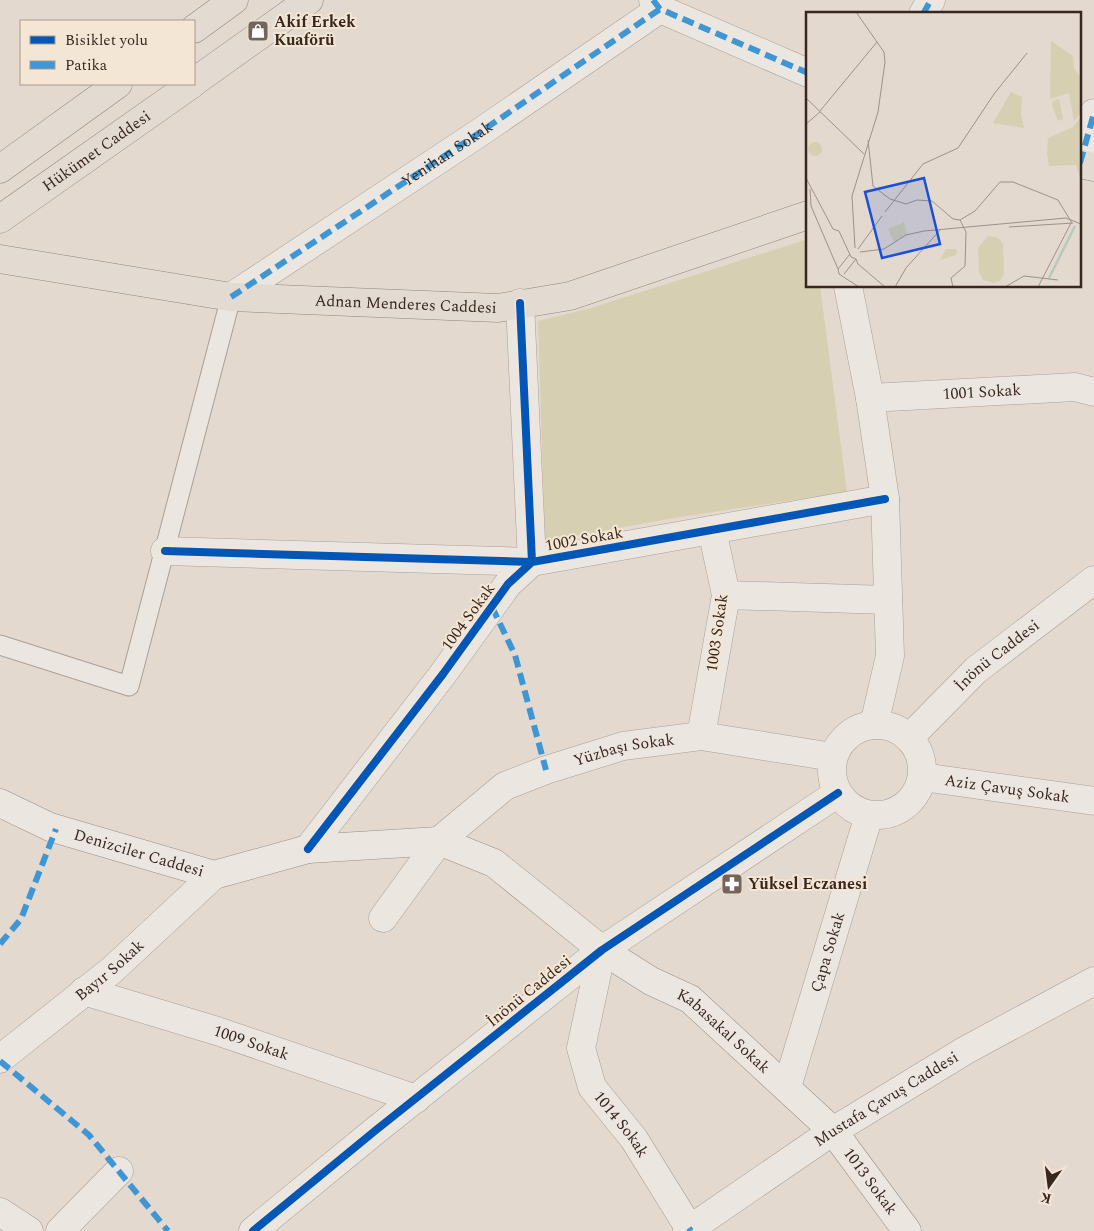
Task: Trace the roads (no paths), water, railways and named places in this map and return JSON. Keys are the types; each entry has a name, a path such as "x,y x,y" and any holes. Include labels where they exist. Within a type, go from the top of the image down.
{"main road":[{"path":"195,28 234,0"},
{"name":"Hükümet Caddesi","path":"195,82 309,0"},
{"path":"0,169 117,85"},
{"name":"Hükümet Caddesi","path":"0,219 190,85"},
{"name":"Adnan Menderes Caddesi","path":"0,259 231,297 498,308 570,296 806,216"},
{"name":"Adnan Menderes Caddesi","path":"0,242 50,267"}],"street":[{"path":"924,12 930,0"},
{"path":"656,4 806,72"},
{"name":"Yenihan Sokak","path":"231,297 479,133 656,4"},
{"path":"1082,157 1094,114"},
{"path":"848,288 870,398 885,498 890,656 874,725"},
{"path":"520,303 532,562"},
{"name":"1001 Sokak","path":"870,398 1075,387 1094,392"},
{"name":"1002 Sokak","path":"165,552 532,562 885,498"},
{"name":"1003 Sokak","path":"701,736 726,595 712,530"},
{"name":"1004 Sokak","path":"308,849 444,674 508,584 532,562"},
{"name":"İnönü Caddesi","path":"908,738 976,670 1094,580"},
{"path":"726,595 888,600"},
{"path":"874,725 898,730 908,738 918,749 922,763 922,777 918,791 909,803 897,811 884,816 869,816 846,804 838,793 831,770 833,757 839,745 848,735 860,728 874,725"},
{"name":"Yüzbaşı Sokak","path":"384,918 439,841 505,786 555,767 623,746 701,736 833,757"},
{"name":"Aziz Çavuş Sokak","path":"922,777 1094,801"},
{"name":"İnönü Caddesi","path":"253,1231 602,950 838,793"},
{"name":"Denizciler Caddesi","path":"6,810 50,827 214,875 308,849 439,841 494,863 602,950"},
{"name":"Çapa Sokak","path":"787,1087 869,816"},
{"name":"Bayır Sokak","path":"0,1059 112,970 214,875"},
{"name":"Kabasakal Sokak","path":"602,950 651,981 690,999 833,1131"},
{"name":"1014 Sokak","path":"602,950 581,1048 592,1087 634,1139 689,1230"},
{"name":"Mustafa Çavuş Caddesi","path":"689,1230 833,1131 966,1050 1094,981"},
{"name":"1009 Sokak","path":"84,991 217,1031 416,1099"},
{"name":"1013 Sokak","path":"833,1131 907,1231"},
{"path":"60,1231 119,1171"},
{"path":"0,1212 29,1231"}],"lane":[{"path":"0,645 129,686 231,297"}],"place":[{"name":"Akif Erkek Kuaförü","path":"258,31"},
{"name":"Yüksel Eczanesi","path":"732,884"}]}
